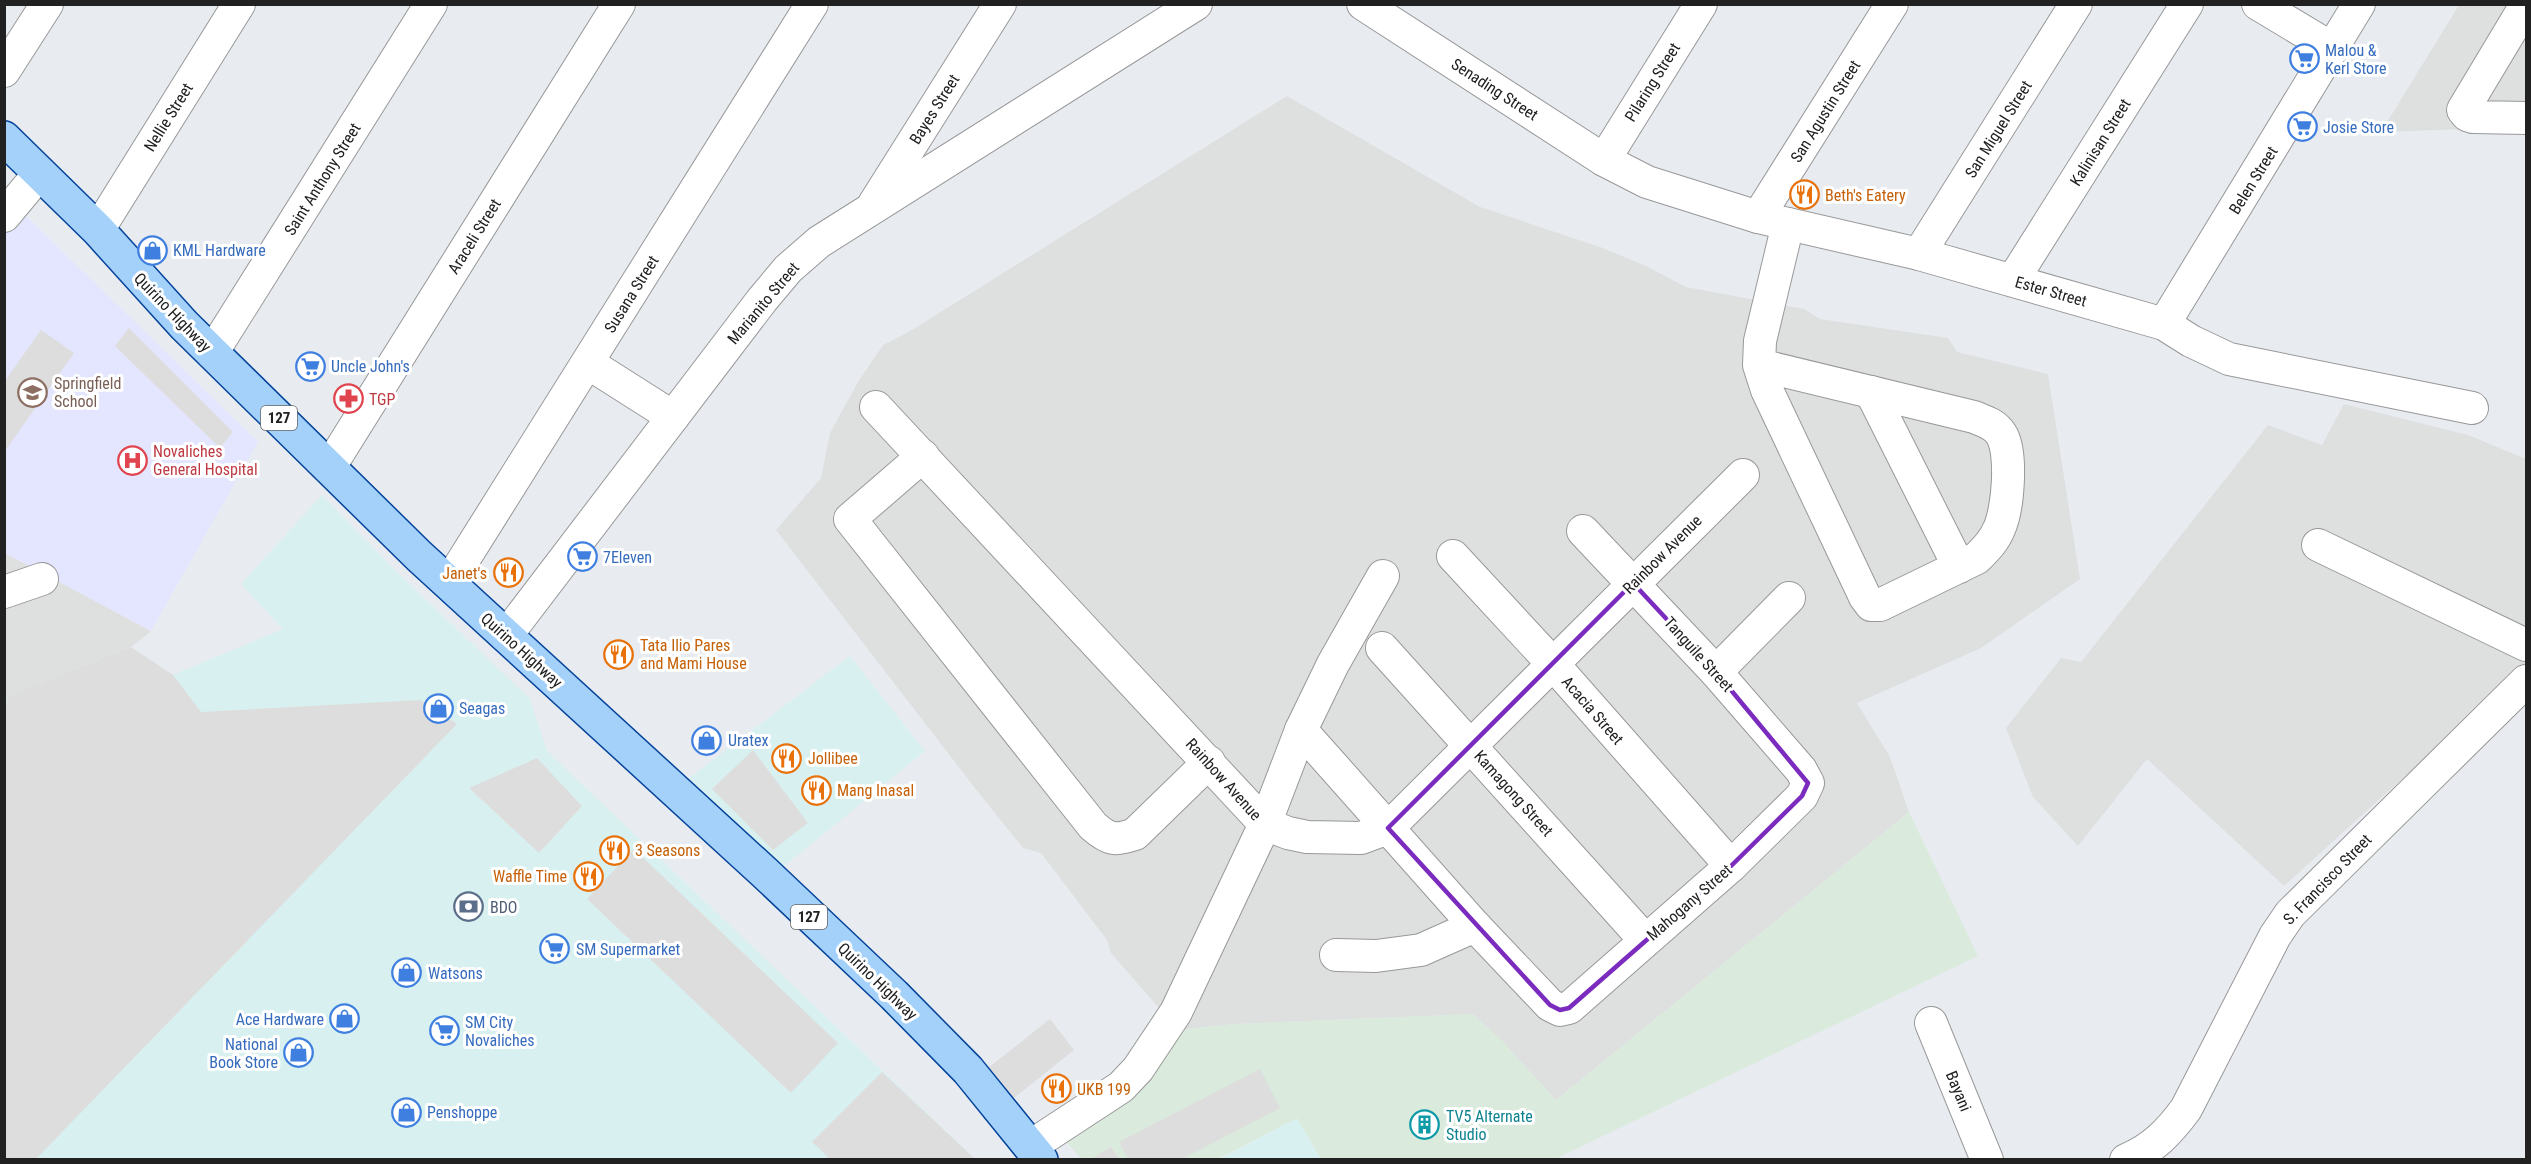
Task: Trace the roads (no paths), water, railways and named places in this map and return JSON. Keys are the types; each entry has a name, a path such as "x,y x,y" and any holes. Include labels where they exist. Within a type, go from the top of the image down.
{"main road":[{"name":"Quirino Highway","path":"4,138 98,230 212,353 329,468 449,583 894,995 968,1070 1036,1153"}],"street":[{"path":"4,72 46,4"},
{"name":"Nellie Street","path":"98,230 239,4"},
{"name":"Saint Anthony Street","path":"212,353 431,4"},
{"name":"Araceli Street","path":"329,468 620,4"},
{"name":"Susana Street","path":"449,583 812,4"},
{"name":"Bayes Street","path":"868,213 1000,4"},
{"name":"Marianito Street","path":"506,636 788,269 819,242 1196,4"},
{"name":"Senading Street","path":"1363,4 1616,166"},
{"name":"San Agustin Street","path":"1758,216 1892,4"},
{"name":"San Miguel Street","path":"1919,254 2076,4"},
{"name":"Kalinisan Street","path":"2013,280 2187,4"},
{"path":"2258,4 2333,49"},
{"name":"Belen Street","path":"2163,324 2359,4"},
{"path":"2526,5 2463,110 2467,115 2473,117 2526,118"},
{"name":"Pilaring Street","path":"1616,166 1689,8"},
{"name":"Ester Street","path":"1616,166 1647,182 1758,216 1919,254 2163,324 2191,341 2229,359 2472,408"},
{"path":"4,216 39,174"},
{"path":"1759,365 1974,417 1990,423 2007,445 2008,463 2000,528 1989,546 1977,558 1880,605 1871,605 1865,597 1767,390 1759,365 1760,341 1788,224"},
{"path":"588,363 673,417"},
{"path":"1871,392 1959,567"},
{"name":"Rainbow Avenue","path":"876,407 1265,824 1307,837 1361,838 1388,828 1743,475"},
{"path":"923,456 850,519 1093,826 1110,838 1120,840 1135,834 1209,762"},
{"name":"Tanguile Street","path":"1583,531 1716,672 1801,770 1808,783"},
{"path":"2318,545 2526,645"},
{"name":"Acacia Street","path":"1453,556 1553,664 1731,866"},
{"path":"1036,1153 1121,1087 1138,1070 1176,1012 1265,824 1301,730 1333,664 1383,576"},
{"path":"4,592 42,579"},
{"path":"1716,672 1789,598"},
{"name":"Kamagong Street","path":"1382,648 1645,940"},
{"name":"S. Francisco Street","path":"2132,1158 2152,1147 2171,1130 2186,1109 2276,936 2290,914 2526,681"},
{"path":"1301,730 1475,926 1421,950 1376,957 1336,955"},
{"name":"Mahogany Street","path":"1475,926 1550,1005 1560,1010 1569,1008 1731,866 1802,796 1808,783"},
{"name":"Bayani","path":"1931,1023 1987,1160"}],"place":[{"name":"Malou & Kerl Store","path":"2304,59"},
{"name":"Josie Store","path":"2302,127"},
{"name":"Beth's Eatery","path":"1804,195"},
{"name":"KML Hardware","path":"152,250"},
{"name":"Uncle John's","path":"310,366"},
{"name":"Springfield School","path":"33,392"},
{"name":"TGP","path":"348,399"},
{"name":"Novaliches General Hospital","path":"132,460"},
{"name":"7Eleven","path":"582,557"},
{"name":"Janet's","path":"508,573"},
{"name":"Tata Ilio Pares and Mami House","path":"619,654"},
{"name":"Seagas","path":"438,708"},
{"name":"Uratex","path":"707,740"},
{"name":"Jollibee","path":"787,758"},
{"name":"Mang Inasal","path":"816,790"},
{"name":"3 Seasons","path":"614,850"},
{"name":"Waffle Time","path":"588,876"},
{"name":"BDO","path":"469,907"},
{"name":"SM Supermarket","path":"555,949"},
{"name":"Watsons","path":"407,973"},
{"name":"Ace Hardware","path":"345,1019"},
{"name":"SM City Novaliches","path":"444,1031"},
{"name":"National Book Store","path":"299,1053"},
{"name":"UKB 199","path":"1056,1089"},
{"name":"Penshoppe","path":"406,1112"},
{"name":"TV5 Alternate Studio","path":"1425,1125"}]}
